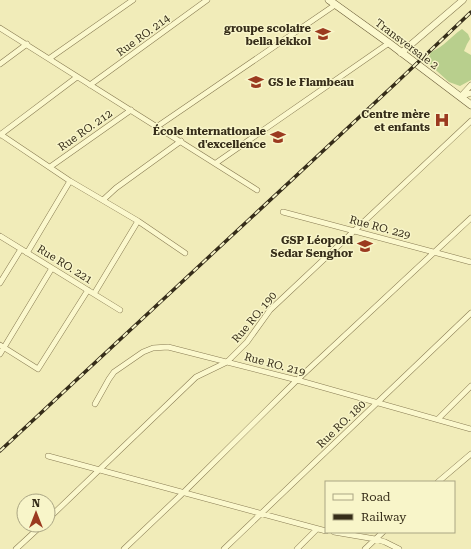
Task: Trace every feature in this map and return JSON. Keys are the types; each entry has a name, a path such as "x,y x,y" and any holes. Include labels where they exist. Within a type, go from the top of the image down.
{"main road":[{"name":"Transversale 2","path":"329,0 471,105"}],"street":[{"path":"50,58 133,0"},
{"name":"Rue RO. 214","path":"90,85 207,0"},
{"path":"401,53 463,0"},
{"path":"158,126 335,5"},
{"path":"0,28 158,126 257,190"},
{"path":"216,163 389,43"},
{"path":"0,64 27,44"},
{"path":"77,77 0,134 70,180 138,221 185,253"},
{"path":"460,97 471,85"},
{"path":"460,97 471,93"},
{"name":"Rue RO. 212","path":"50,167 131,110"},
{"name":"Rue RO. 190","path":"56,511 196,377 227,362 247,342 270,310 471,121"},
{"path":"103,200 116,188 181,141"},
{"path":"28,253 70,180"},
{"name":"Rue RO. 229","path":"283,212 471,262"},
{"path":"124,549 297,380 471,218"},
{"path":"94,294 138,221"},
{"name":"Rue RO. 221","path":"0,236 120,310"},
{"path":"0,283 21,249"},
{"path":"0,354 2,346 52,268"},
{"path":"2,346 38,369 88,290"},
{"name":"Rue RO. 180","path":"224,549 470,316"},
{"name":"Rue RO. 219","path":"95,404 108,379 114,372 143,352 153,348 168,347 297,380 471,429"},
{"path":"438,419 471,386"},
{"path":"439,481 471,454"},
{"path":"48,456 325,531"},
{"path":"297,549 317,529"},
{"path":"16,549 33,533"},
{"path":"340,533 375,539 399,549"},
{"path":"365,549 382,533"}],"green space":[{"path":"462,29 468,34 470,39 464,51 471,55 471,80 460,86 449,82 427,62 431,52 440,47"}],"railway":[{"path":"0,451 471,12"}],"place":[{"name":"groupe scolaire bella lekkol","path":"323,34"},
{"name":"GS le Flambeau","path":"256,82"},
{"name":"Centre mère et enfants","path":"442,120"},
{"name":"École internationale d'excellence","path":"278,137"},
{"name":"GSP Léopold Sedar Senghor","path":"365,246"}]}
